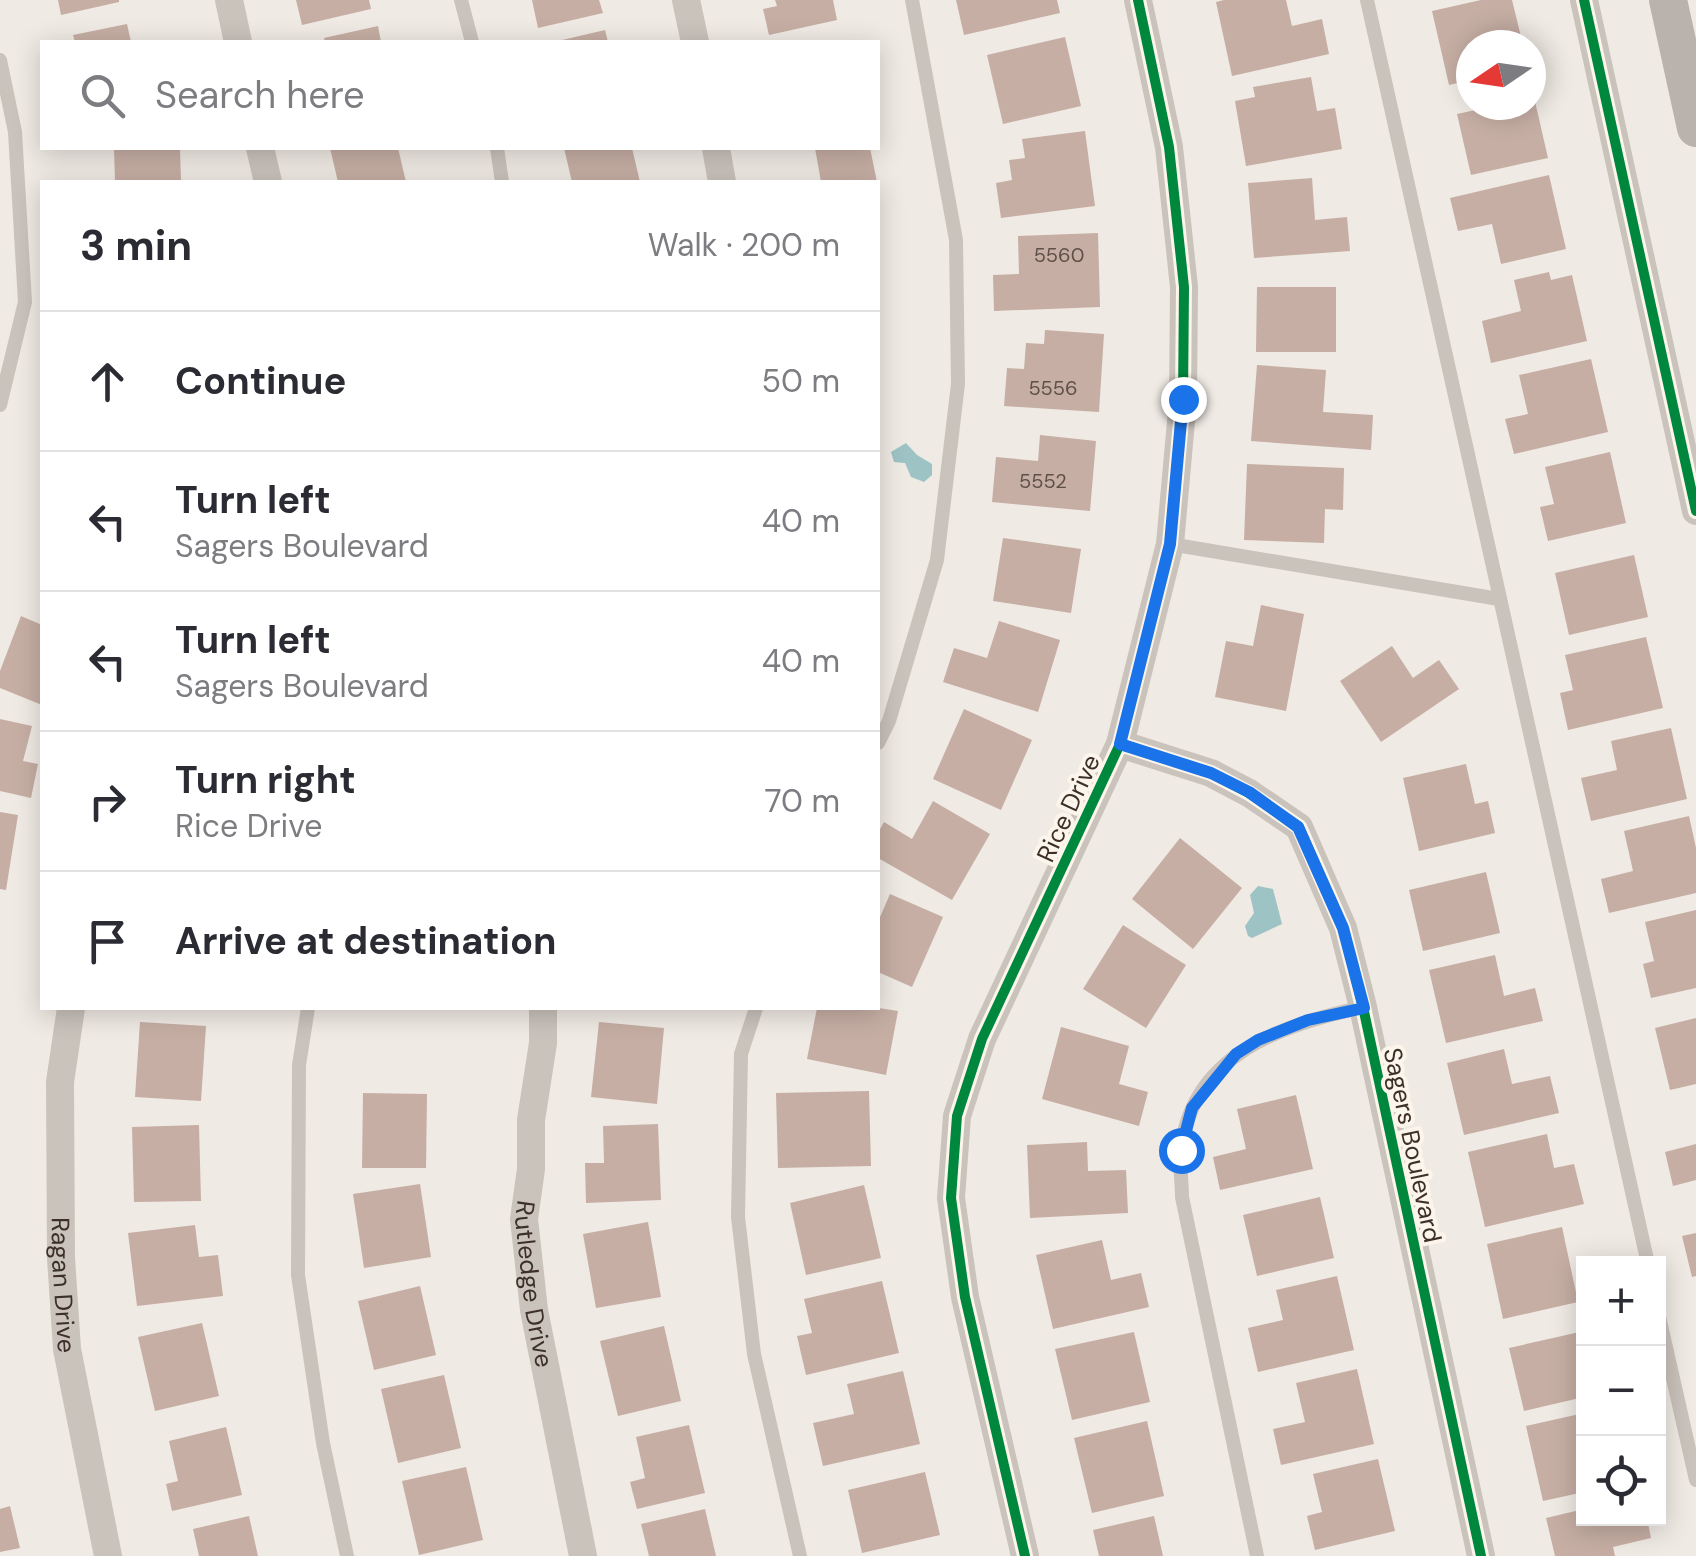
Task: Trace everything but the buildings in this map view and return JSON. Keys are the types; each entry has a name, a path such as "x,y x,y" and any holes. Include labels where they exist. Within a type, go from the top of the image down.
{"street":[{"path":"229,0 238,40"},
{"path":"686,0 694,40"},
{"name":"Rice Drive","path":"1025,1556 965,1297 951,1198 957,1116 982,1039 1120,744 1170,544 1183,399 1184,287 1169,146 1138,0"},
{"path":"1584,0 1696,511"},
{"path":"1668,0 1696,128"},
{"path":"260,150 268,180"},
{"path":"716,150 722,180"},
{"name":"Sagers Boulevard","path":"1120,744 1211,773 1249,792 1298,827 1343,928 1364,1008 1481,1556"},
{"name":"Ragan Drive","path":"71,1010 60,1082 66,1349 108,1556"},
{"name":"Rutledge Drive","path":"544,1010 530,1120 531,1169 524,1219 534,1310 583,1556"}],"lane":[{"path":"462,0 472,40"},
{"path":"880,739 890,721 937,560 958,384 956,240 912,0"},
{"path":"1366,0 1646,1256"},
{"path":"0,60 15,132 25,302 0,404"},
{"path":"497,150 502,180"},
{"path":"1170,544 1499,599"},
{"path":"1257,1556 1182,1197 1181,1150 1192,1108 1236,1054 1258,1040 1308,1020 1364,1008"},
{"path":"308,1010 299,1066 298,1274 323,1443 347,1556"},
{"path":"755,1010 741,1054 738,1218 754,1354 800,1556"},
{"path":"1666,1346 1696,1480"}],"water":[{"path":"906,443 932,464 932,475 924,482 911,477 905,463 894,462 891,452"},
{"path":"1258,886 1273,889 1282,924 1252,938 1245,926 1254,913 1250,895"}],"cycle path":[{"path":"1025,1556 965,1297 951,1198 957,1116 982,1039 1120,744 1170,544 1183,399 1184,287 1169,147 1138,0"},
{"path":"1584,0 1696,511"},
{"path":"1120,744 1211,773 1299,827 1343,928 1363,1007 1481,1556"}],"route":[{"path":"1181,1150 1192,1108 1236,1054 1258,1040 1308,1020 1364,1008 1343,928 1298,827 1249,792 1211,773 1120,744 1170,544 1183,399"}]}
